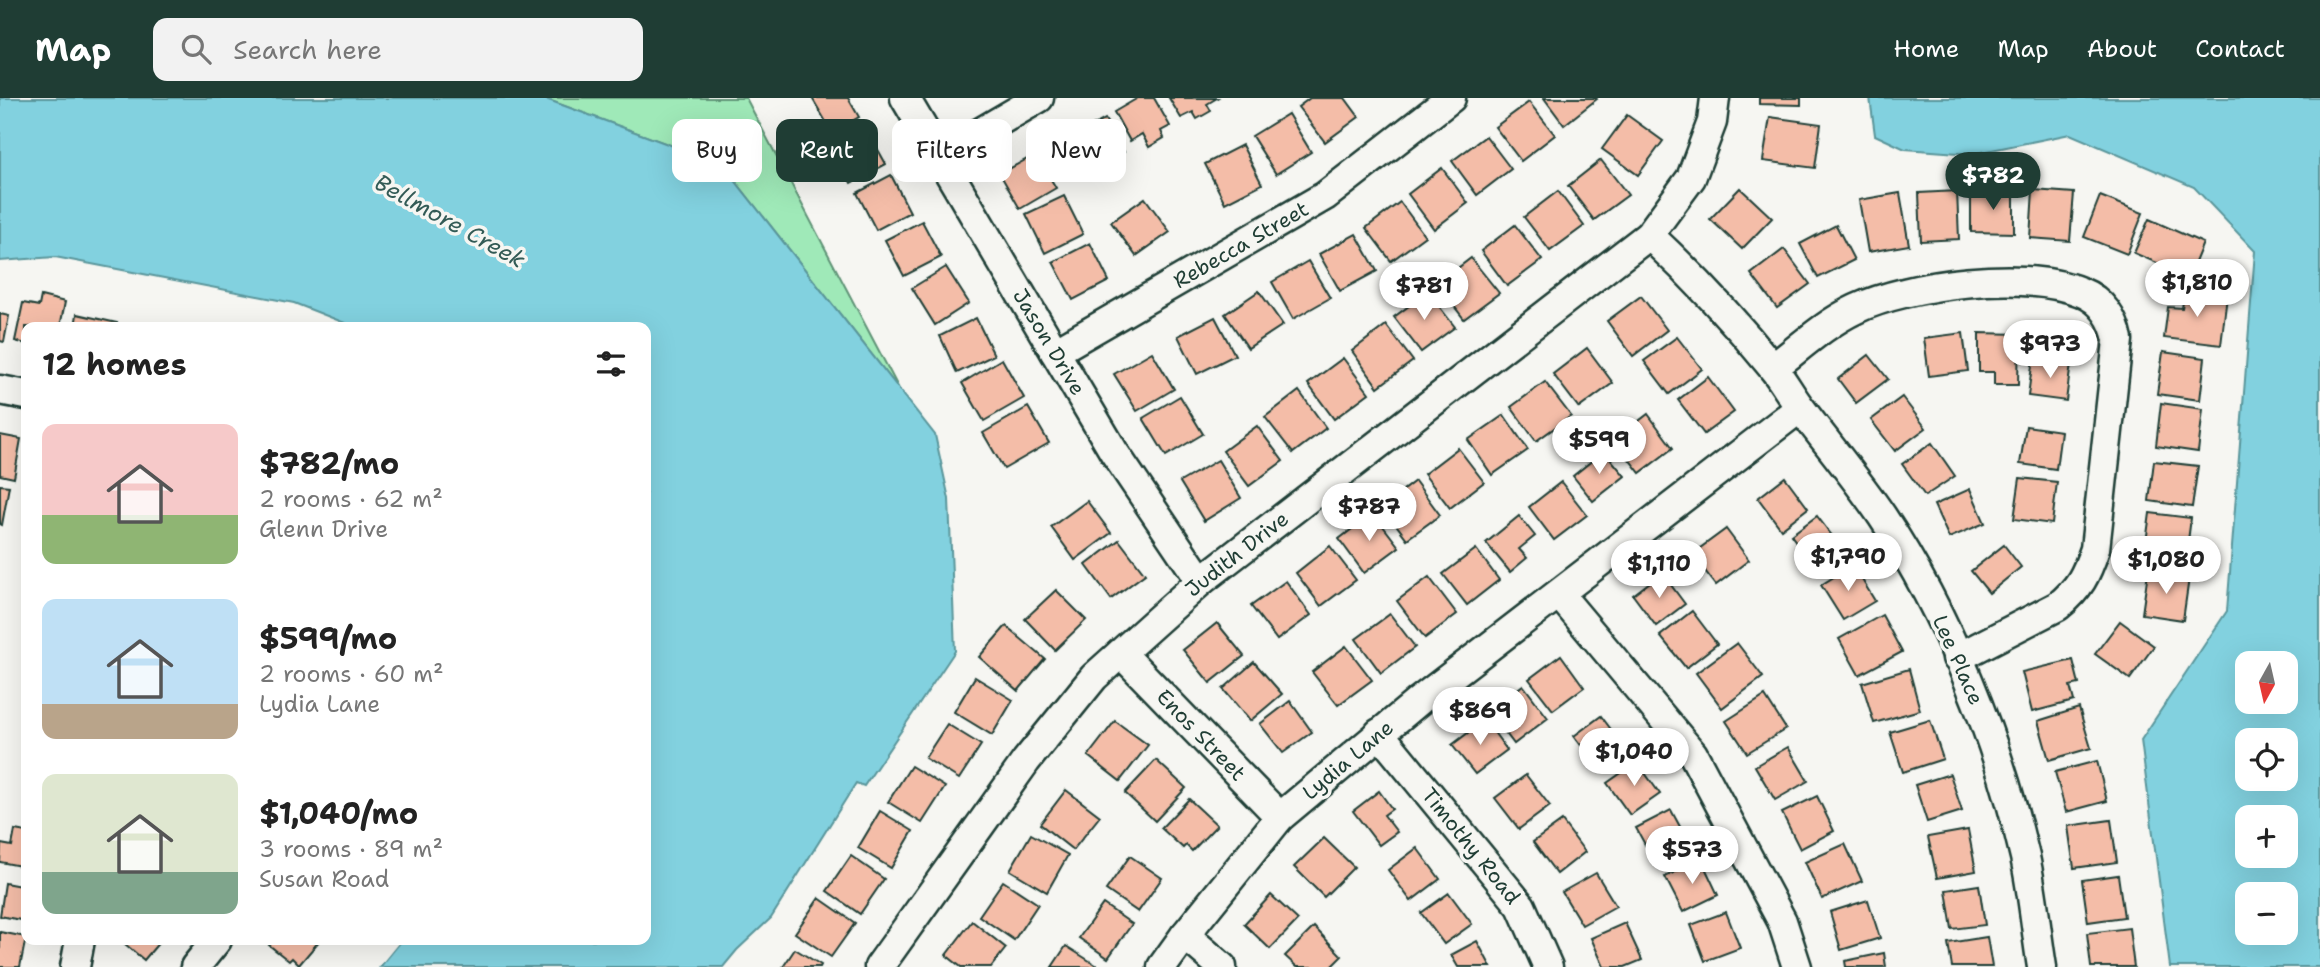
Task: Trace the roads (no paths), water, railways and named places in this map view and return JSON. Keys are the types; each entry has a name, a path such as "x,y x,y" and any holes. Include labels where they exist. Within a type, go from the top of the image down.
{"street":[{"name":"Jason Drive","path":"905,98 918,119"},
{"path":"1003,119 1039,98"},
{"name":"Rebecca Street","path":"1055,352 1325,196 1451,98"},
{"name":"Judith Drive","path":"879,967 1026,761 1077,696 1121,653 1201,581 1649,235 1691,178 1713,122 1715,98"},
{"name":"Jason Drive","path":"955,182 1114,452 1201,581"},
{"name":"Lee Place","path":"1649,235 1698,282 1773,369 1883,518 1928,593 1984,718 2011,803 2025,860 2042,967"},
{"path":"1773,369 1845,315 1896,294 1921,289 1973,281 2035,283 2082,292 2099,303 2108,314 2115,326 2118,340 2095,549 2085,577 2058,606 1956,657"},
{"path":"0,390 21,394"},
{"name":"Lydia Lane","path":"1162,967 1280,817 1379,733 1800,408"},
{"path":"1559,594 1693,754 1783,921 1797,967"},
{"name":"Enos Street","path":"1121,653 1280,817"},
{"name":"Timothy Road","path":"1379,733 1521,906 1548,967"},
{"path":"1185,935 1222,967"},
{"path":"75,967 79,945"},
{"path":"195,967 213,945"}],"water":[{"name":"Bellmore Creek","path":"0,98 543,98 672,146 672,182 736,182 935,435 949,499 955,651 864,786 856,783 771,918 723,967 380,967 398,945 651,945 651,322 342,322 294,303 55,257 0,261"},
{"path":"1870,98 2320,98 2320,967 2170,967 2141,740 2227,611 2255,251 2194,187 2070,134 1972,154 1905,149 1875,135"}]}
